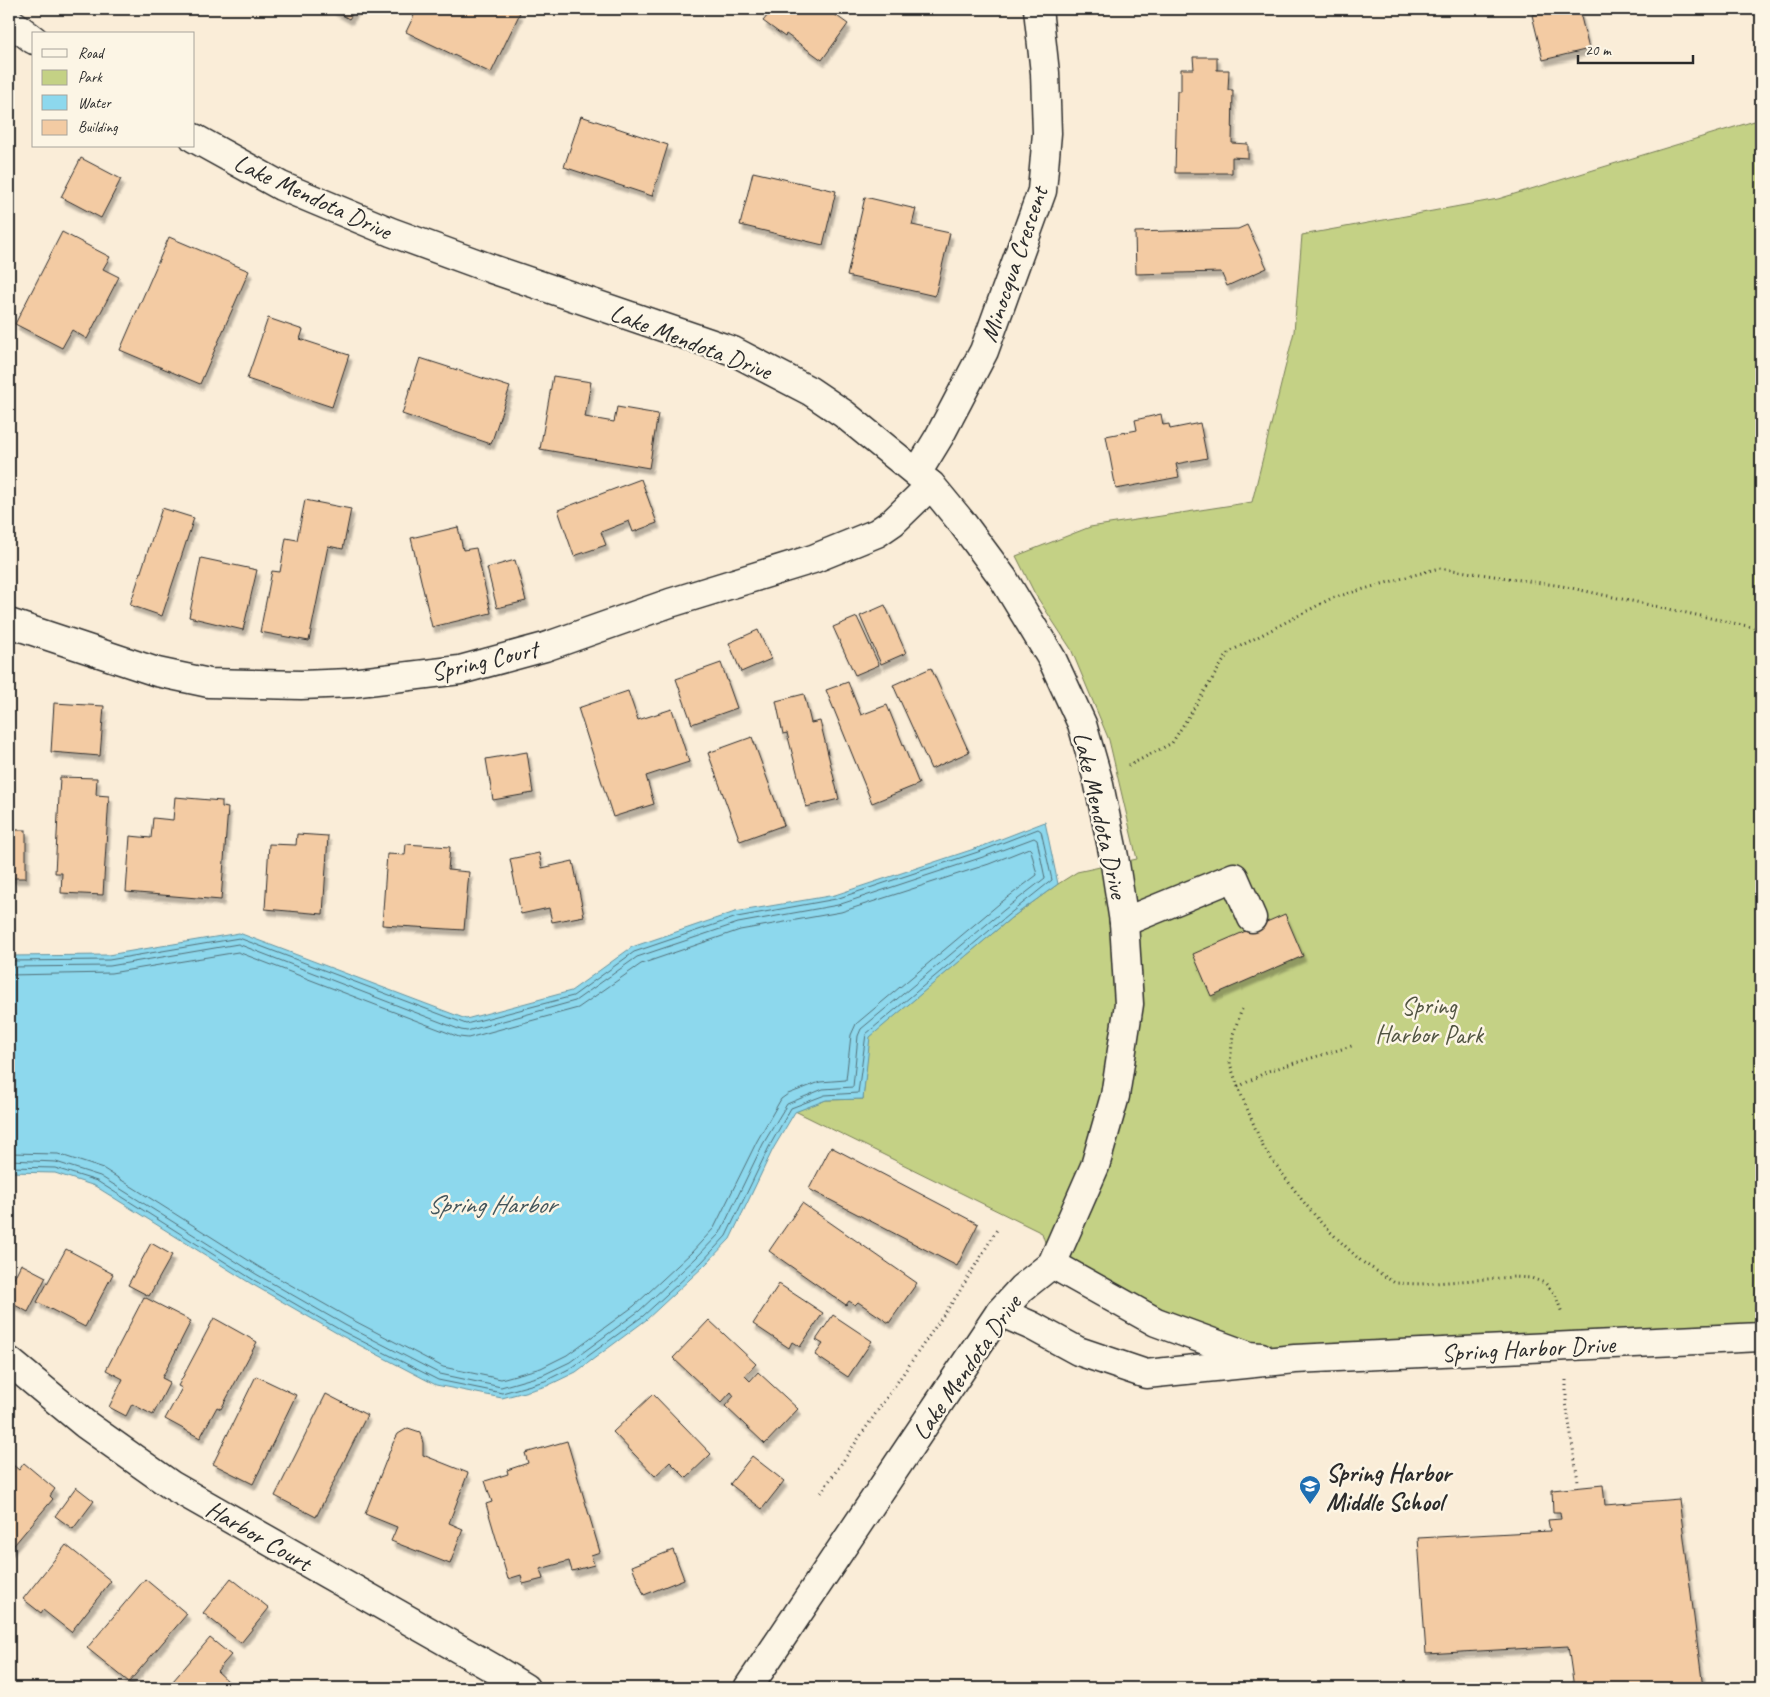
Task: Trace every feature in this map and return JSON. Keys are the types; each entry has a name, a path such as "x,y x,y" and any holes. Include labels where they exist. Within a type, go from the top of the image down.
{"street":[{"name":"Minocqua Crescent","path":"924,479 939,438 984,351 1042,191 1047,133 1045,73 1038,9"},
{"path":"9,21 32,38"},
{"name":"Lake Mendota Drive","path":"195,139 281,186 391,232 492,269 733,351 810,390 844,414 924,479 964,524 1003,578 1052,659 1082,724 1098,780 1114,857 1124,922 1129,1004 1115,1096 1095,1166 1052,1264 1022,1288 1000,1312 748,1688"},
{"name":"Spring Court","path":"9,623 157,672 210,683 301,685 351,683 460,670 545,647 670,603 822,555 877,533 893,522 924,479"},
{"path":"1124,922 1234,877 1252,918"},
{"name":"Spring Harbor Drive","path":"1052,1264 1156,1322 1249,1356 1295,1359"},
{"name":"Spring Harbor Drive","path":"1000,1312 1032,1326 1078,1351 1146,1374 1295,1359 1761,1337"},
{"name":"Harbor Court","path":"9,1361 85,1424 171,1485 525,1688"}],"path":[{"path":"1098,780 1172,743 1229,652 1332,598 1439,568 1562,586 1761,630"},
{"path":"1242,1009 1233,1034 1230,1064 1238,1087 1264,1148 1322,1225 1361,1261 1395,1283 1421,1284 1514,1277 1531,1278 1545,1283 1555,1294 1564,1317"},
{"path":"1238,1087 1268,1071 1355,1045"},
{"path":"821,1493 958,1294 998,1228"},
{"path":"1566,1379 1566,1402 1578,1482"}],"green space":[{"name":"Spring Harbor Park","path":"1761,119 1761,1337 1249,1356 1052,1264 1042,1233 795,1111 826,1100 863,1099 869,1037 1011,918 1058,884 1077,872 1137,859 1109,740 1071,649 1035,594 1016,556 1090,527 1252,502 1294,332 1302,235 1498,199"}],"water":[{"name":"Spring Harbor","path":"1045,822 1058,884 1011,918 870,1037 863,1099 826,1100 795,1112 773,1149 730,1239 704,1266 646,1320 576,1372 547,1386 502,1398 436,1385 340,1335 250,1283 95,1186 55,1173 9,1172 9,956 108,955 239,933 466,1019 571,991 632,947 735,912 835,895 983,846"}],"building":[{"path":"332,9 356,9 349,19"},
{"path":"417,9 510,9 520,13 491,73 406,32"},
{"path":"760,9 827,9 848,24 822,60 786,34 785,37 763,21 768,15"},
{"path":"1559,9 1579,9 1589,49 1543,60 1532,15"},
{"path":"1193,57 1217,57 1217,70 1229,70 1228,90 1233,90 1232,143 1248,144 1248,158 1232,157 1232,173 1175,173 1177,91 1181,91 1181,69 1194,69"},
{"path":"581,116 668,145 652,196 564,167"},
{"path":"81,158 121,179 101,218 61,197"},
{"path":"753,172 836,191 823,245 740,225"},
{"path":"865,197 916,209 912,225 950,233 935,296 847,276"},
{"path":"1247,225 1267,268 1227,286 1221,272 1136,274 1135,232 1238,229"},
{"path":"62,232 110,257 103,269 119,277 87,339 72,330 62,348 15,324"},
{"path":"169,237 249,271 200,384 120,350"},
{"path":"268,318 303,330 300,339 349,355 332,407 247,379"},
{"path":"420,358 510,387 491,444 402,414"},
{"path":"553,376 591,382 585,417 614,422 617,407 658,414 649,468 540,449"},
{"path":"1161,414 1163,425 1169,424 1170,429 1200,423 1207,458 1176,464 1179,477 1116,489 1106,436 1137,430 1135,420"},
{"path":"641,479 657,523 633,532 629,521 601,532 606,545 574,556 558,510"},
{"path":"305,500 351,509 343,549 328,546 309,641 260,632 272,571 280,572 286,538 297,540"},
{"path":"162,508 194,518 162,616 130,605"},
{"path":"458,527 463,550 476,548 491,613 432,627 411,538"},
{"path":"201,558 257,570 243,630 189,617"},
{"path":"515,560 526,601 497,608 487,568"},
{"path":"885,605 906,653 881,664 860,616"},
{"path":"857,617 879,665 855,675 833,627"},
{"path":"758,630 771,659 741,672 729,643"},
{"path":"721,663 737,708 692,724 676,679"},
{"path":"931,668 969,752 931,769 893,685"},
{"path":"848,682 861,715 887,705 919,784 872,803 826,690"},
{"path":"628,691 638,720 672,709 689,762 646,776 654,804 613,817 578,708"},
{"path":"804,694 811,723 820,721 839,799 806,807 787,733 783,734 776,701"},
{"path":"54,703 104,706 100,756 51,752"},
{"path":"752,737 784,825 740,841 708,753"},
{"path":"527,752 533,793 493,800 486,759"},
{"path":"60,777 97,778 96,795 109,796 103,895 61,893 62,873 55,873"},
{"path":"175,797 222,801 222,807 228,808 221,900 126,892 130,836 151,838 153,818 173,820"},
{"path":"9,830 26,830 26,878 9,878"},
{"path":"297,834 328,836 323,914 265,909 269,844 296,845"},
{"path":"406,844 450,847 448,870 469,872 464,930 382,925 387,854 405,855"},
{"path":"539,853 542,868 573,861 584,916 552,922 549,908 521,914 510,859"},
{"path":"1285,914 1303,956 1211,996 1193,954"},
{"path":"831,1147 978,1224 957,1266 809,1189"},
{"path":"802,1203 917,1283 889,1323 858,1302 855,1305 849,1301 846,1305 769,1251"},
{"path":"151,1243 172,1255 149,1296 128,1285"},
{"path":"66,1249 113,1274 85,1327 37,1302"},
{"path":"21,1264 46,1277 28,1312 9,1302 9,1288"},
{"path":"779,1284 823,1313 800,1347 792,1342 789,1348 753,1324"},
{"path":"144,1297 191,1321 162,1378 170,1382 153,1415 132,1404 126,1416 109,1407 123,1379 106,1370"},
{"path":"833,1315 872,1341 848,1377 815,1355 823,1344 816,1340"},
{"path":"214,1318 257,1342 221,1409 217,1407 200,1438 165,1419 182,1388 178,1386"},
{"path":"709,1320 756,1364 745,1376 750,1381 758,1372 798,1409 765,1444 725,1406 734,1396 731,1392 721,1403 673,1358"},
{"path":"256,1376 296,1395 253,1484 213,1464"},
{"path":"326,1394 367,1415 316,1517 275,1496"},
{"path":"653,1394 711,1454 686,1478 670,1462 655,1476 613,1432"},
{"path":"408,1428 420,1432 423,1443 423,1455 468,1473 449,1523 463,1529 450,1564 391,1541 397,1527 365,1514 393,1443 398,1434"},
{"path":"567,1441 600,1552 591,1555 594,1565 572,1571 569,1561 540,1569 543,1579 523,1584 521,1575 508,1579 486,1504 492,1502 485,1481 508,1474 507,1470 528,1463 525,1453"},
{"path":"752,1456 784,1481 762,1509 730,1484"},
{"path":"24,1463 55,1489 50,1496 53,1499 9,1551 9,1470 13,1465 19,1470"},
{"name":"Spring Harbor Middle School","path":"1603,1485 1605,1505 1679,1499 1703,1688 1574,1688 1568,1646 1426,1654 1418,1538 1550,1531 1548,1520 1561,1519 1560,1512 1553,1512 1552,1490"},
{"path":"76,1487 94,1501 73,1529 55,1516"},
{"path":"66,1545 111,1581 71,1632 43,1610 41,1613 23,1599"},
{"path":"673,1550 684,1579 644,1595 632,1566"},
{"path":"231,1578 269,1608 241,1643 203,1613"},
{"path":"145,1579 187,1614 129,1682 87,1648"},
{"path":"210,1638 231,1655 217,1671 229,1682 224,1688 167,1688"}],"place":[{"name":"Spring Harbor Middle School","path":"1310,1505"}]}
